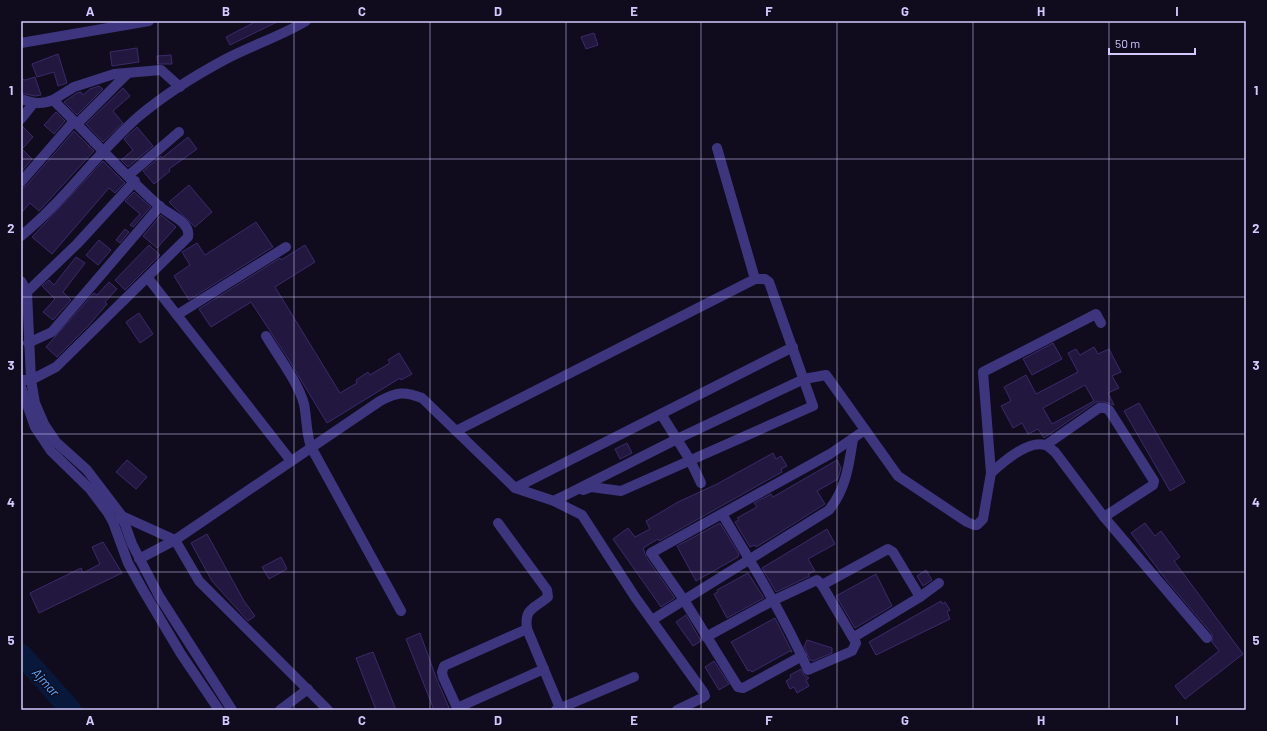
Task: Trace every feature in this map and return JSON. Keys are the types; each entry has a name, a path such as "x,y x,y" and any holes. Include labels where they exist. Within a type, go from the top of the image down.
{"street":[{"path":"21,43 149,21"},
{"path":"21,236 40,221 104,150 138,117 180,87 226,59 292,29 306,21"},
{"path":"21,99 33,104 43,104 53,100 74,87 114,74 161,70 180,87"},
{"path":"21,182 76,122 128,73"},
{"path":"26,380 56,367 148,278 188,237 189,232 187,226 160,206 53,100"},
{"path":"21,119 33,104"},
{"path":"27,292 77,244 132,178 179,132"},
{"path":"717,148 755,279"},
{"path":"28,344 52,332 160,206"},
{"path":"177,315 286,247"},
{"path":"148,278 291,461"},
{"path":"456,431 755,279 761,278 769,282 813,406 621,491 591,487 554,500"},
{"path":"21,281 27,292 30,323 26,380 44,424 56,442 87,470 122,516 139,560 159,596 232,710"},
{"path":"554,500 677,439 804,379 826,375 898,476 974,525 981,523 991,473 983,372 1096,314 1101,323"},
{"path":"266,336 299,392 304,404 307,434 311,447 401,611"},
{"path":"515,488 793,347"},
{"path":"21,387 35,428 51,451 90,489 113,522 132,570 181,654 219,710"},
{"path":"139,560 175,540 380,400 394,393 410,393 422,398 515,488 554,500 582,515 652,620 704,693 705,696 702,698 677,710"},
{"path":"1046,445 1100,408 1109,410 1154,481 1153,485 1104,517"},
{"path":"661,414 690,460 700,483"},
{"path":"802,656 743,688 738,687 684,600 651,553 830,454 865,430"},
{"path":"652,620 829,510 836,502 848,472 852,438"},
{"path":"991,473 1006,460 1033,444 1046,445 1055,452 1104,517 1207,638"},
{"path":"706,637 772,601 817,580 822,585 854,637 856,643 852,651 810,671 772,601 750,560 722,514"},
{"path":"113,522 122,516"},
{"path":"122,516 175,540 199,581 328,710"},
{"path":"498,523 547,590 548,597 528,612 525,617 527,629 544,669 558,709 634,677"},
{"path":"822,585 888,549 893,552 920,597"},
{"path":"854,637 920,597 938,583"},
{"path":"527,629 444,666 442,672 443,677 458,709 544,669"},
{"path":"280,710 308,689"}],"building":[{"path":"257,21 279,21 230,45 226,37"},
{"path":"594,33 598,45 586,49 581,37"},
{"path":"137,48 139,62 112,66 110,52"},
{"path":"58,54 67,83 58,86 54,72 37,77 32,64"},
{"path":"171,55 172,64 158,64 157,56"},
{"path":"35,77 41,95 35,96 21,93 21,79 25,80"},
{"path":"99,86 103,89 77,115 64,102 77,93 81,92 83,95 90,89"},
{"path":"123,88 130,96 113,111 123,123 103,142 86,124"},
{"path":"56,112 65,121 54,134 44,125"},
{"path":"21,125 33,137 22,149 32,159 21,172"},
{"path":"137,127 153,146 128,167 121,160 133,150 124,139"},
{"path":"74,131 94,151 39,211 30,203 21,213 21,189 26,186"},
{"path":"188,137 197,149 169,169 170,171 154,184 143,171"},
{"path":"103,161 125,183 115,193 109,188 52,254 32,237"},
{"path":"189,185 212,212 195,227 169,202"},
{"path":"134,192 151,207 133,227 130,225 140,214 125,201"},
{"path":"161,215 176,227 157,248 143,236"},
{"path":"256,222 273,247 189,300 174,276 190,265 182,252 197,243 205,255"},
{"path":"125,229 129,232 120,243 116,240"},
{"path":"99,240 111,250 98,265 86,255"},
{"path":"149,245 160,255 125,290 115,280"},
{"path":"305,245 315,262 275,287 340,393 357,383 356,380 368,372 370,375 390,363 388,360 399,353 412,374 401,380 400,378 327,423 287,357 251,302 211,327 199,309 280,258 281,260"},
{"path":"76,257 85,263 63,292 71,300 53,320 43,312 55,299 42,286 49,280 54,285"},
{"path":"109,282 117,289 105,302 107,304 89,325 57,357 46,347 94,293 97,295"},
{"path":"139,313 153,334 140,343 126,322"},
{"path":"1053,343 1062,359 1032,375 1023,359"},
{"path":"1094,347 1098,354 1109,349 1121,372 1112,376 1119,388 1108,393 1114,405 1105,402 1096,402 1044,438 1038,429 1028,434 1022,423 1013,428 1001,406 1011,401 1004,387 1026,375 1036,394 1078,372 1068,353 1076,349 1080,355","holes":["1085,385 1094,401 1052,424 1043,408"]},
{"path":"1139,403 1185,482 1170,491 1124,411"},
{"path":"627,443 632,453 620,459 615,449"},
{"path":"773,453 776,459 781,456 787,466 781,469 782,472 659,541 658,539 643,548 646,557 675,598 661,607 613,539 628,528 635,537 650,529 646,521 678,502 717,484"},
{"path":"127,460 147,477 136,489 116,472"},
{"path":"837,460 841,468 838,479 817,491 825,504 756,547 755,545 750,547 735,522 739,520 737,518 757,507 754,503 771,494 773,497"},
{"path":"720,523 739,554 738,557 696,581 677,546"},
{"path":"1145,523 1155,536 1161,531 1180,557 1174,561 1243,654 1185,699 1175,686 1219,651 1212,642 1212,634 1167,581 1131,533"},
{"path":"827,529 835,544 808,559 815,571 808,574 810,576 776,592 762,568"},
{"path":"207,534 244,601 255,616 248,621 212,581 191,543"},
{"path":"103,542 122,573 39,613 30,593 81,568 83,573 100,564 92,547"},
{"path":"281,557 287,569 269,579 262,567"},
{"path":"926,570 932,580 923,586 917,576"},
{"path":"748,573 764,598 727,618 714,594 718,592 717,590"},
{"path":"876,574 892,606 855,628 836,596"},
{"path":"941,601 942,604 945,602 950,610 947,612 950,619 876,655 869,642"},
{"path":"686,615 701,641 693,646 676,622"},
{"path":"775,618 792,652 790,651 752,672 750,670 748,671 731,642"},
{"path":"420,633 437,680 450,710 434,710 406,639"},
{"path":"807,640 832,648 832,653 813,661 810,660 804,647"},
{"path":"373,652 396,710 376,710 356,658"},
{"path":"714,661 729,684 719,690 705,667"},
{"path":"801,669 804,675 809,678 806,680 809,686 797,693 794,687 790,689 786,681 791,678 790,675"}],"waterway":[{"name":"Ajmar","path":"21,654 71,710"}]}
